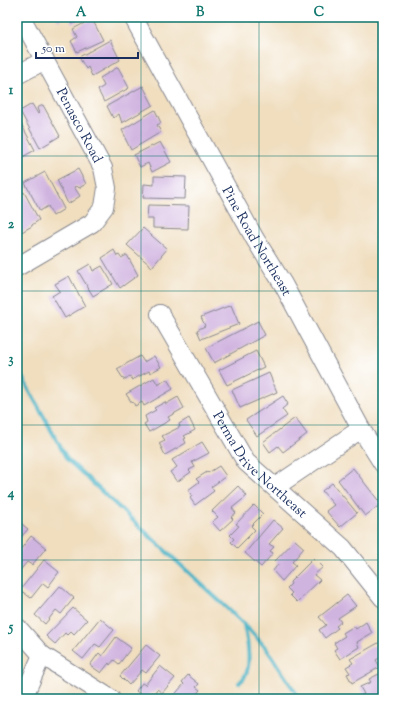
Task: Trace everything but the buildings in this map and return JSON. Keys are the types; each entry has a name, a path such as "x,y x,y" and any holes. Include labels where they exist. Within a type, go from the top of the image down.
{"street":[{"name":"Penasco Road","path":"17,267 92,223 104,207 107,188 103,168 22,17"},
{"name":"Pine Road Northeast","path":"133,17 255,239 283,284 361,430 383,464"},
{"path":"17,75 45,60"},
{"name":"Perma Drive Northeast","path":"160,314 246,462 343,548 383,598"},
{"path":"275,487 361,430"},
{"path":"17,627 42,655 111,699"},
{"path":"22,698 42,655"}],"waterway":[{"path":"17,368 67,459 244,624 266,648 300,699"},
{"path":"239,683 245,677 249,658 244,625"}]}
